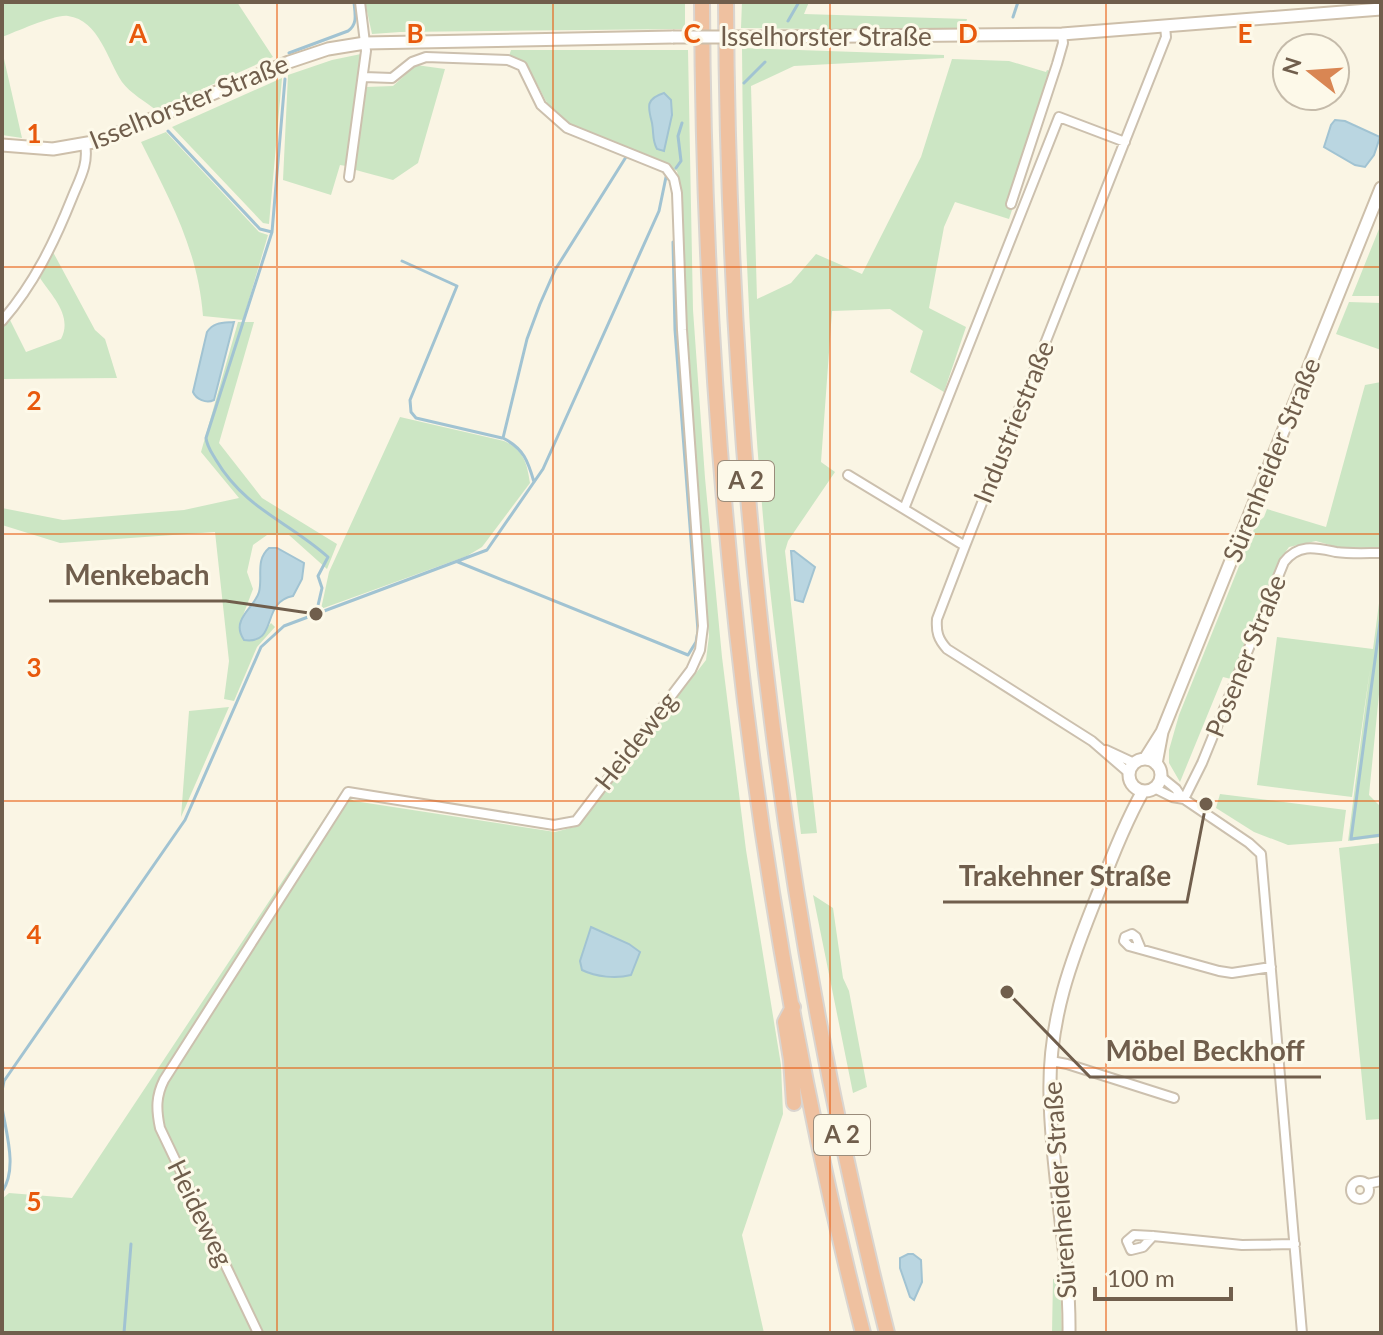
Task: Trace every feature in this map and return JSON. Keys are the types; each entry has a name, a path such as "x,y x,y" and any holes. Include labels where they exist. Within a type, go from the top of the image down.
{"highway":[{"name":"A 2","path":"702,2 706,208 721,478 756,785 822,1159 863,1333"},
{"name":"A 2","path":"726,2 733,306 761,638 807,957 844,1147 887,1333"},
{"path":"793,1007 785,1022 794,1103"}],"street":[{"path":"349,177 364,77 365,43 360,2"},
{"name":"Isselhorster Straße","path":"2,145 53,149 85,145 138,127 289,62 328,49 365,43 1062,34 1381,9"},
{"name":"Industriestraße","path":"1165,26 1166,37 937,619 939,640 947,649 1099,746 1172,797 1183,799"},
{"path":"1011,204 1057,64 1063,43 1062,34"},
{"name":"Heideweg","path":"258,1333 160,1128 156,1110 158,1092 348,792 554,825 576,821 691,670 700,650 703,626 674,179 666,168 567,128 541,105 522,66 508,60 426,57 412,62 392,78 364,77"},
{"path":"904,509 1059,117 1125,142"},
{"path":"2,321 41,268 56,239 87,160 85,145"},
{"name":"Sürenheider Straße","path":"1069,1333 1050,1095 1051,1061 1063,983 1142,775 1381,188"},
{"path":"848,475 965,546"},
{"name":"Posener Straße","path":"1183,799 1202,763 1284,562 1292,553 1317,547 1336,552 1381,553"},
{"path":"1142,775 1160,776 1183,799 1261,854 1302,1333"},
{"path":"1141,949 1232,973 1271,967"},
{"path":"1051,1061 1174,1098"},
{"path":"1367,1184 1381,1181"},
{"path":"1153,1236 1242,1245 1295,1244"}],"green space":[{"path":"2,2 237,2 273,57 156,110 122,82 88,25 79,19 62,16 2,37"},
{"path":"365,2 685,2 685,29 372,34"},
{"path":"742,2 809,2 804,14 967,19 964,31 741,28"},
{"path":"742,48 944,55 944,58 794,66 751,86 757,299 791,283 816,254 862,274 921,157 952,59 1009,61 1057,73 1009,219 955,202 944,227 929,308 966,327 944,392 910,372 923,331 890,309 832,311 821,462 835,472 788,541 785,551 817,833 801,834 765,539 748,294"},
{"path":"2,50 22,138 2,135"},
{"path":"511,50 688,50 693,310 705,478 722,657 746,850 781,1065 783,1114 742,1235 764,1333 2,1333 2,1199 9,1193 72,1198 341,793 354,801 555,832 578,826 706,660 709,636 685,331 682,194 677,171 569,124 547,103 526,63 509,56"},
{"path":"361,54 363,63 346,166 340,165 331,195 283,180 288,75"},
{"path":"416,65 445,69 418,163 393,180 352,169 366,87 393,86"},
{"path":"282,78 269,224 263,223 172,127"},
{"path":"166,132 259,232 268,235 243,320 203,316 189,247 141,142"},
{"path":"1381,224 1381,296 1352,296"},
{"path":"53,252 95,330 105,339 117,378 2,379 2,326 9,318 26,352 61,339 63,314 40,278"},
{"path":"1349,302 1381,303 1381,350 1336,334"},
{"path":"238,322 254,322 219,443 262,498 337,544 327,569 289,535 267,535 253,545 247,572 253,589 241,621 251,641 259,638 271,623 275,627 257,647 234,701 224,699 229,661 215,532 60,543 2,525 2,508 63,520 184,510 239,498 201,452"},
{"path":"1381,382 1381,549 1337,547 1316,541 1289,547 1279,561 1231,679 1223,677 1180,782 1169,763 1169,750 1179,715 1256,524 1267,509 1326,527 1365,385"},
{"path":"400,417 504,441 523,458 530,483 482,547 467,556 321,609 329,572"},
{"path":"1381,588 1381,674 1369,795 1381,807 1381,837 1348,841 1370,669 1352,797 1257,785 1277,637 1373,649"},
{"path":"229,707 181,817 189,711"},
{"path":"1220,794 1346,810 1342,841 1288,845 1254,832 1216,808"},
{"path":"1381,843 1381,1119 1366,1120 1339,848"},
{"path":"813,895 833,908 843,978 849,991 867,1087 853,1093"},
{"path":"1053,1279 1060,1279 1062,1333 1052,1333"}],"water":[{"path":"664,93 671,100 672,115 664,151 655,146 649,108 654,98"},
{"path":"1335,120 1345,121 1380,137 1374,155 1365,167 1355,165 1324,147"},
{"path":"234,322 214,400 202,400 193,392 207,332 215,325"},
{"path":"269,548 277,548 304,563 302,579 293,596 276,606 262,636 244,640 240,624 258,596 262,558"},
{"path":"791,551 815,567 803,602 795,600"},
{"path":"591,927 640,952 631,975 606,977 582,970 580,961"},
{"path":"908,1254 921,1260 922,1282 914,1300 910,1297 900,1268 900,1258"}],"waterway":[{"path":"289,53 348,31 355,22 354,2"},
{"path":"788,21 799,2"},
{"path":"1013,17 1018,2"},
{"path":"744,83 765,62"},
{"path":"285,79 272,232 206,438 216,460 241,491 328,557 318,576 322,588 316,614"},
{"path":"676,168 681,161 678,136 682,123"},
{"path":"168,131 260,229 272,232"},
{"path":"534,482 524,456 503,438 527,339 555,270 626,157"},
{"path":"2,1091 4,1081 185,820 261,647 284,626 487,550 543,469 659,211 666,177"},
{"path":"458,562 688,655 698,631 675,330 673,242"},
{"path":"402,261 457,286 410,400 411,412 416,418 502,438"},
{"path":"1381,615 1351,839 1381,835"},
{"path":"2,1107 10,1162 7,1183 2,1192"},
{"path":"124,1333 131,1244"}],"place":[{"name":"Menkebach","path":"316,614"},
{"name":"Trakehner Straße","path":"1206,804"},
{"name":"Möbel Beckhoff","path":"1007,992"}]}
